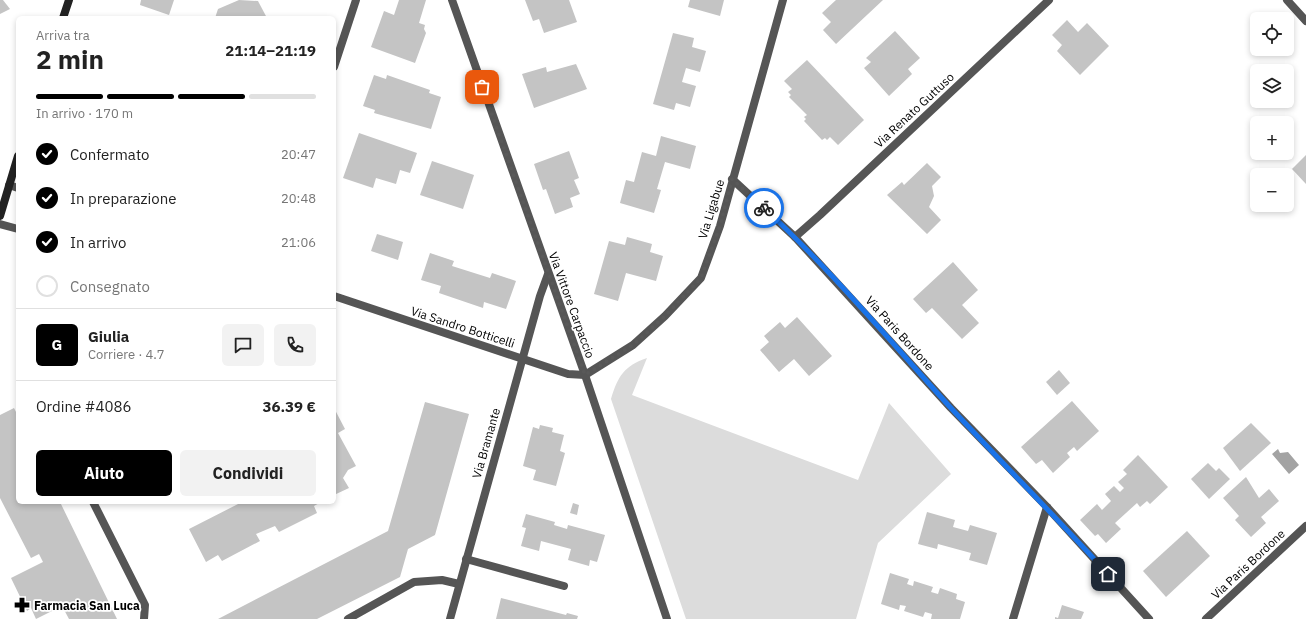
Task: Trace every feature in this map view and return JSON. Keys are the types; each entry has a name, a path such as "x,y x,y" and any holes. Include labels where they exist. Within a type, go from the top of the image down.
{"main road":[{"path":"64,16 69,0"},
{"path":"0,216 16,162"}],"street":[{"path":"336,61 356,0"},
{"name":"Via Vittore Carpaccio","path":"452,0 585,375 667,619"},
{"name":"Via Ligabue","path":"585,375 633,345 665,316 701,278 720,226 782,0"},
{"name":"Via Renato Guttuso","path":"795,237 1049,0"},
{"path":"1287,0 1306,21"},
{"name":"Via Paris Bordone","path":"732,179 795,237 873,320 951,408 1047,508 1149,619"},
{"path":"9,185 16,187"},
{"path":"0,224 16,228"},
{"name":"Via Bramante","path":"450,619 522,359 540,296 548,274"},
{"name":"Via Sandro Botticelli","path":"336,297 568,374 585,375"},
{"path":"94,504 145,605 144,619"},
{"path":"1013,619 1047,508"},
{"name":"Via Paris Bordone","path":"1206,619 1306,526"},
{"path":"466,559 564,586"},
{"path":"348,619 414,582 442,580 459,584"}],"shaded area":[{"path":"647,358 632,395 858,480 889,403 951,474 878,543 856,619 686,619 611,399 619,378 627,368"},
{"path":"1278,449 1280,453 1288,452 1299,465 1289,474 1272,454"}],"building":[{"path":"0,0 3,0 10,9 0,14"},
{"path":"141,0 174,0 169,15 140,5"},
{"path":"239,0 258,1 266,16 216,16 218,9"},
{"path":"399,0 426,0 419,23 425,25 424,29 426,33 415,63 371,47 384,11 394,15"},
{"path":"525,0 569,0 577,22 544,33 539,19 533,21"},
{"path":"690,0 724,0 720,16 688,7"},
{"path":"836,0 883,0 836,44 823,30 831,22 822,13"},
{"path":"1067,20 1078,32 1087,23 1109,46 1080,75 1057,51 1062,45 1052,35"},
{"path":"895,31 920,58 908,69 912,74 889,96 864,68 871,62 866,58"},
{"path":"673,33 694,38 692,47 706,51 700,72 686,68 682,82 696,86 690,107 676,103 674,110 653,104"},
{"path":"807,60 864,120 838,145 830,137 827,140 825,138 822,140 804,121 806,119 804,117 807,115 789,97 791,95 788,92 792,89 784,81"},
{"path":"576,64 587,89 534,108 522,74 546,67 547,72"},
{"path":"374,75 386,79 387,75 430,90 429,93 441,97 431,129 374,113 375,110 363,106"},
{"path":"359,133 417,153 410,173 400,170 396,184 376,178 373,188 343,178"},
{"path":"661,136 696,146 690,169 665,162 657,189 661,190 654,213 620,203 626,180 634,182 642,152 656,156"},
{"path":"569,151 579,178 574,180 580,194 570,198 573,207 555,214 546,189 543,190 534,164"},
{"path":"1306,155 1306,184 1294,171 1293,168"},
{"path":"432,161 474,175 463,209 420,195"},
{"path":"927,163 941,177 932,186 934,196 929,207 941,220 927,234 887,195 902,182 904,185"},
{"path":"377,234 403,242 398,260 371,251"},
{"path":"627,237 652,244 650,252 663,256 656,281 626,273 618,301 594,294 609,241 625,245"},
{"path":"430,253 454,261 452,266 490,278 492,273 516,281 506,309 484,302 483,308 439,293 441,286 421,280"},
{"path":"953,262 978,290 962,305 979,323 962,339 932,308 926,313 913,299"},
{"path":"797,317 832,356 809,376 794,359 779,372 760,350 769,342 764,336 780,322 785,328"},
{"path":"1059,370 1070,383 1057,395 1046,382"},
{"path":"1072,401 1099,431 1077,451 1074,447 1067,453 1070,457 1053,473 1042,460 1036,464 1021,447"},
{"path":"425,402 469,414 435,535 408,549 400,577 317,619 218,619 388,531"},
{"path":"14,408 16,412 16,504 61,504 117,619 69,619 62,606 36,619 31,608 27,611 11,578 43,562 39,554 31,558 0,498 0,415"},
{"path":"336,412 345,429 338,433 356,466 348,470 343,478 349,488 336,494"},
{"path":"1251,423 1271,443 1240,471 1223,448"},
{"path":"540,425 553,428 552,432 564,435 560,451 565,453 556,486 533,480 536,470 523,466 533,427 539,429"},
{"path":"1138,455 1168,487 1150,504 1147,501 1140,507 1137,503 1115,523 1121,529 1106,543 1098,534 1095,536 1080,520 1097,504 1102,510 1111,501 1105,494 1114,486 1120,492 1124,488 1118,482 1127,474 1123,470"},
{"path":"1208,463 1216,471 1219,468 1230,479 1209,499 1191,479"},
{"path":"1246,477 1259,498 1269,489 1279,501 1261,517 1266,523 1251,537 1235,520 1239,516 1223,498"},
{"path":"573,503 579,505 577,515 570,513"},
{"path":"238,504 318,504 314,506 317,513 279,532 275,526 256,534 260,541 222,561 218,555 206,562 189,529"},
{"path":"927,512 955,520 953,527 968,531 970,525 997,533 987,565 969,560 971,553 938,544 937,549 918,544"},
{"path":"526,514 555,522 554,525 567,529 568,525 605,535 597,562 590,560 589,566 568,560 571,549 541,541 539,551 521,546 526,528 522,527"},
{"path":"1187,531 1210,556 1166,597 1143,571"},
{"path":"890,573 909,579 907,584 913,586 914,581 933,587 931,592 938,594 940,588 957,594 956,599 965,602 960,619 931,619 932,614 925,612 923,617 904,611 906,606 900,605 899,610 881,604"},
{"path":"501,598 566,615 567,613 578,616 577,619 496,619"},
{"path":"1062,605 1084,612 1081,619 1055,619 1055,617 1058,618"}],"way so far":[{"path":"482,87 585,375 633,345 665,316 701,278 720,226 732,179 764,208"}],"place":[{"name":"Farmacia San Luca","path":"22,605"}],"route":[{"path":"764,208 804,246 873,320 951,408 1108,574"}]}
